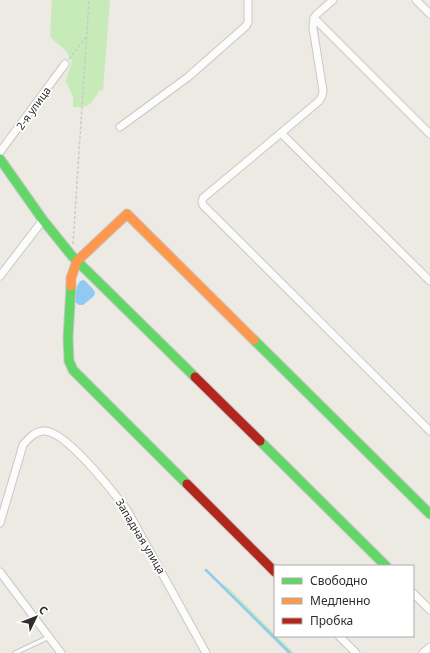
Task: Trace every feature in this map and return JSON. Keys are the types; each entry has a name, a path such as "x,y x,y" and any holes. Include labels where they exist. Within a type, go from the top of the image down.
{"street":[{"path":"120,127 188,77 246,26 248,22 248,0"},
{"path":"333,0 314,18 313,28 323,91 319,101 204,198 202,205 430,431"},
{"path":"416,0 430,14"},
{"path":"314,18 430,134"},
{"name":"2-я улица","path":"0,152 65,64"},
{"path":"281,133 430,281"},
{"path":"0,159 43,220 75,258 385,565"},
{"path":"274,571 74,370 69,361 68,338 72,278 75,258 127,214 430,514"},
{"path":"0,276 43,220"},
{"name":"Западная улица","path":"0,523 23,445 36,433 44,431 59,436 96,472 127,510 206,653"},
{"path":"0,572 61,653"},
{"path":"414,594 430,610"},
{"path":"340,637 356,653"},
{"path":"423,653 430,647"}],"lane":[{"path":"15,653 49,637"}],"path":[{"path":"75,258 89,0"},
{"path":"65,64 87,37"}],"green space":[{"path":"52,0 110,0 103,90 99,91 92,102 87,106 73,107 73,97 66,81 72,61 65,50 50,37"},
{"path":"220,585 224,585 231,590 274,633 274,637 278,637 294,653 287,653"}],"water":[{"path":"84,280 95,292 94,296 83,305 79,305 75,302 76,291 80,281"}],"waterway":[{"path":"206,570 290,653"}],"traffic: fast":[{"path":"0,159 43,220 72,256 195,377"},
{"path":"71,286 68,338 69,361 73,370 187,484"},
{"path":"254,340 430,514"},
{"path":"260,441 385,565"}],"traffic: slow":[{"path":"71,286 71,278 77,261 127,214 254,340"}],"traffic: jam":[{"path":"195,377 260,441"},
{"path":"187,484 274,571"}]}
